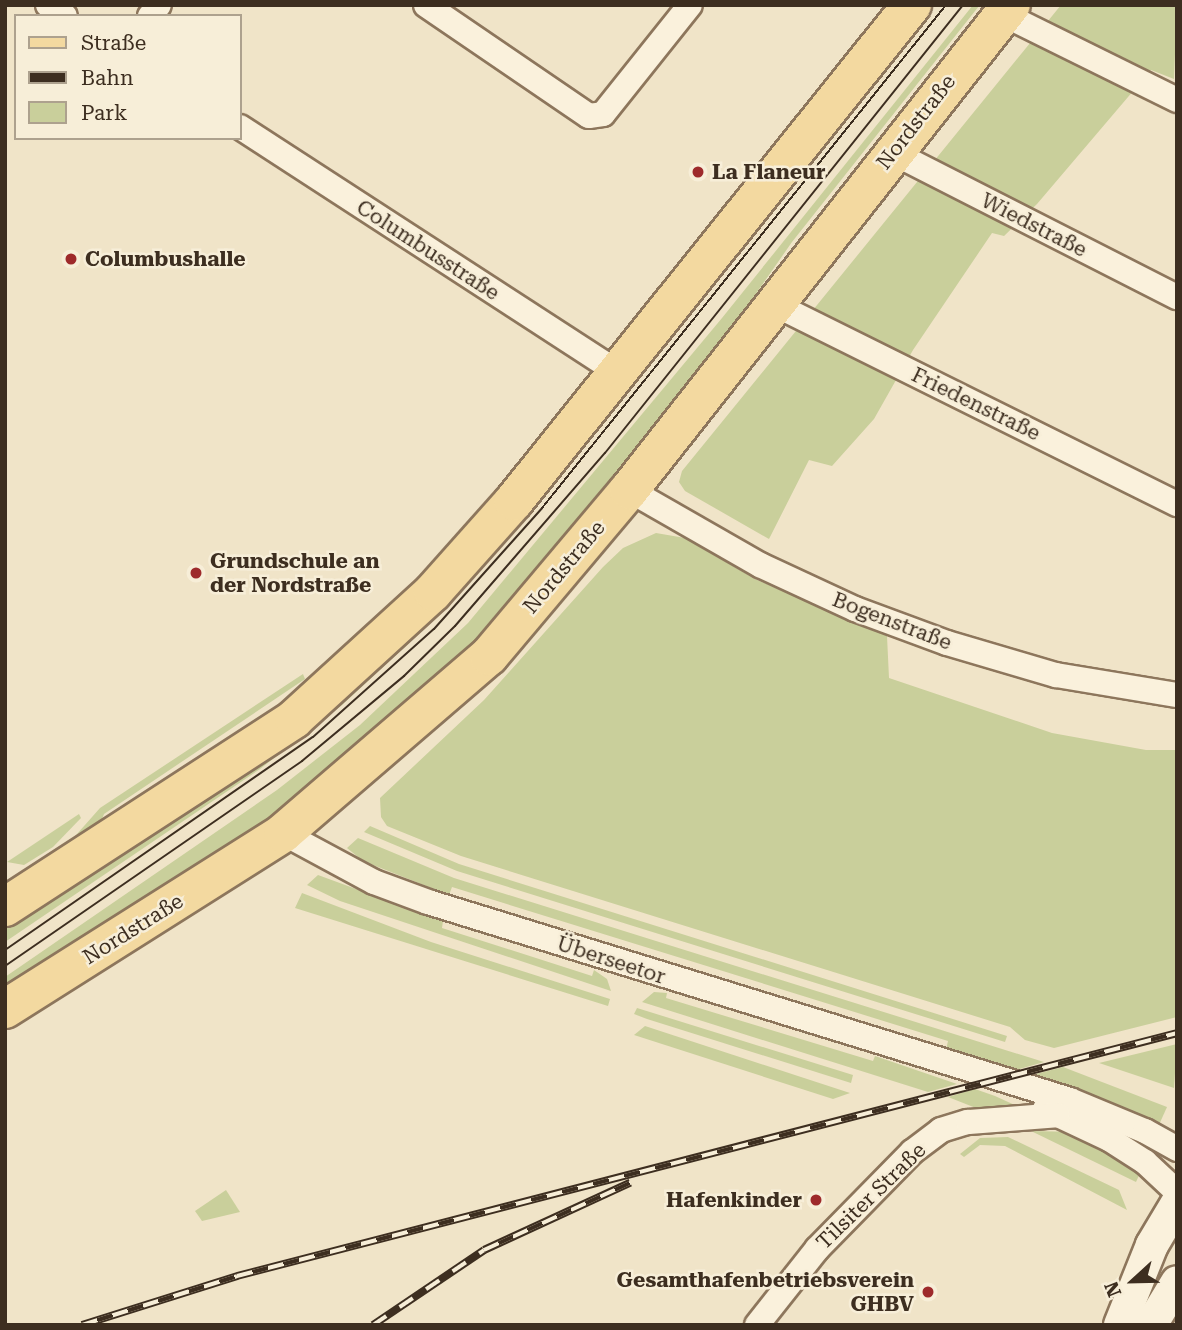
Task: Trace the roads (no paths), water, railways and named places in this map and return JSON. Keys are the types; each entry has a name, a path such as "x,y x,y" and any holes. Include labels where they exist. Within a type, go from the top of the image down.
{"main road":[{"path":"7,901 294,719 366,657 461,561 912,5"},
{"name":"Nordstraße","path":"5,1009 283,833 489,656 629,490 776,305 892,152 1007,10"}],"street":[{"path":"426,5 589,116 603,114 690,5"},
{"path":"1007,10 1177,100"},
{"name":"Columbusstraße","path":"242,128 617,372"},
{"name":"Wiedstraße","path":"892,152 1177,297"},
{"name":"Friedenstraße","path":"776,305 1177,504"},
{"name":"Bogenstraße","path":"629,490 760,565 855,609 947,643 1056,675 1177,695"},
{"name":"Überseetor","path":"283,833 374,882 428,902 1079,1103 1177,1149"},
{"name":"Überseetor","path":"950,1064 1118,1144 1177,1192"},
{"name":"Tilsiter Straße","path":"757,1325 817,1249 912,1152 942,1130 968,1122 1059,1115"},
{"path":"1120,1325 1152,1245 1177,1203"},
{"path":"1151,1325 1177,1282"}],"tram line":[{"path":"5,950 313,737 434,629 542,508 946,5"},
{"path":"5,966 302,761 404,676 455,626 605,453 963,5"}],"railway":[{"path":"82,1325 237,1276 1177,1033"},
{"path":"373,1325 484,1250 630,1183"}],"place":[{"name":"La Flaneur","path":"698,172"},
{"name":"Columbushalle","path":"71,259"},
{"name":"Grundschule an der Nordstraße","path":"196,573"},
{"name":"Hafenkinder","path":"816,1200"},
{"name":"Gesamthafenbetriebsverein GHBV","path":"928,1292"}]}
